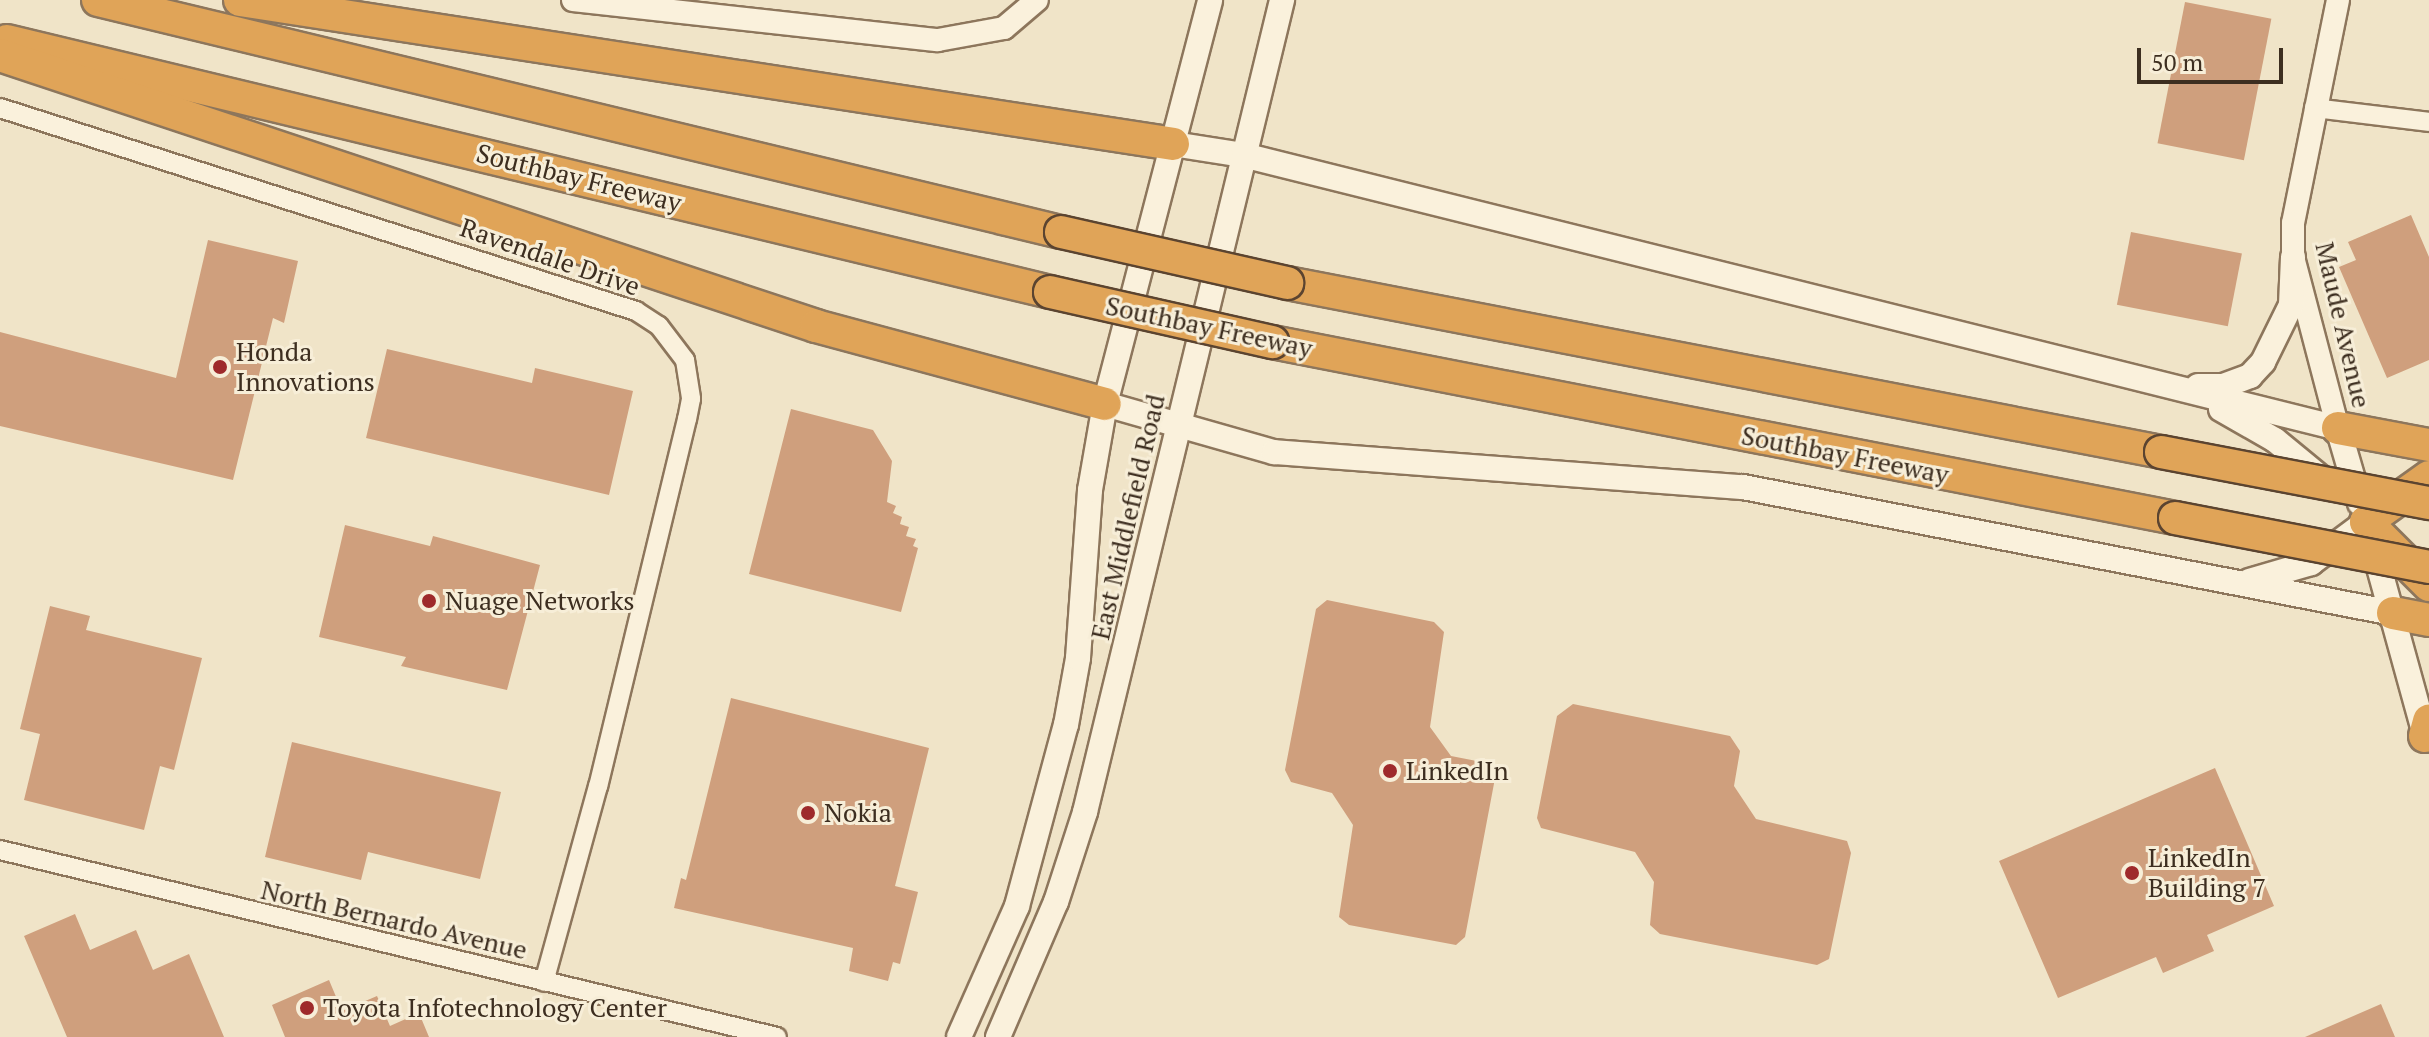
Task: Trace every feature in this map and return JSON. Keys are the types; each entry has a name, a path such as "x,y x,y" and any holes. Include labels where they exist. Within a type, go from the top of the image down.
{"highway":[{"path":"98,0 1061,232 1287,283 2429,503"},
{"path":"240,0 1173,144"},
{"name":"Southbay Freeway","path":"0,40 1050,292 1272,342 2429,567"},
{"path":"0,55 816,326 1105,404"},
{"path":"2338,428 2429,445"},
{"path":"2429,477 2366,522 2429,585"},
{"path":"2393,613 2429,620"}],"main road":[{"name":"East Middlefield Road","path":"959,1037 1017,906 1066,725 1078,658 1090,490 1105,404 1210,0"},
{"name":"East Middlefield Road","path":"998,1037 1056,902 1084,816 1282,0"},
{"path":"1173,144 1243,155 2338,428 2428,736"},
{"path":"2176,386 2223,386 2250,376 2263,362 2291,305 2293,257"},
{"path":"2176,386 2275,440 2316,470 2366,522"},
{"path":"1105,404 1274,452 1743,487 2393,613"},
{"path":"2237,583 2275,577 2311,563 2366,522"}],"street":[{"path":"573,0 938,40 1004,28 1037,0"},
{"name":"Maude Avenue","path":"2338,0 2299,177 2293,257 2338,428"},
{"name":"Ravendale Drive","path":"0,108 636,311 659,326 685,360 691,399 598,786 544,982"},
{"path":"2314,108 2429,122"},
{"name":"North Bernardo Avenue","path":"0,850 777,1037"}],"building":[{"path":"2185,2 2271,19 2244,160 2158,143"},
{"path":"2411,215 2429,257 2429,360 2387,378 2339,267 2356,260 2348,242"},
{"path":"2131,232 2242,254 2228,326 2117,305"},
{"name":"Honda Innovations","path":"208,240 298,261 284,323 273,318 233,480 0,426 0,332 176,378"},
{"path":"387,349 532,383 535,368 633,391 609,495 366,438"},
{"path":"791,409 873,430 892,461 887,502 896,506 893,513 902,517 900,524 909,527 906,536 916,539 913,546 918,548 901,612 749,574"},
{"name":"Nuage Networks","path":"345,525 430,546 433,536 540,565 507,690 401,666 406,657 319,637"},
{"name":"LinkedIn","path":"1327,600 1434,622 1444,632 1430,727 1451,756 1487,763 1496,773 1465,937 1456,945 1349,925 1339,917 1353,825 1332,793 1291,782 1285,770 1316,609"},
{"path":"50,606 90,616 86,630 202,658 174,770 160,766 144,830 24,800 40,734 20,729"},
{"name":"Nokia","path":"731,698 929,748 895,886 918,892 900,964 893,962 888,981 849,971 853,948 674,908 681,878 686,880"},
{"name":"LinkedIn","path":"1573,704 1730,736 1740,751 1734,786 1756,819 1847,841 1851,853 1829,959 1817,965 1660,934 1650,925 1654,882 1635,852 1541,828 1537,818 1557,716"},
{"path":"292,742 501,792 480,879 368,852 361,880 265,857"},
{"name":"LinkedIn Building 7","path":"2215,768 2274,906 2207,935 2214,951 2163,973 2156,957 2058,998 1999,861"},
{"path":"75,914 90,950 136,930 153,970 189,954 224,1037 67,1037 24,936"},
{"name":"Toyota Infotechnology Center","path":"329,980 342,1011 377,996 390,1026 419,1013 429,1037 285,1037 272,1005"},
{"path":"2381,1004 2395,1037 2305,1037"}],"place":[{"name":"Honda Innovations","path":"220,367"},
{"name":"Nuage Networks","path":"429,601"},
{"name":"LinkedIn","path":"1390,771"},
{"name":"Nokia","path":"808,813"},
{"name":"LinkedIn Building 7","path":"2132,873"},
{"name":"Toyota Infotechnology Center","path":"307,1008"}]}
